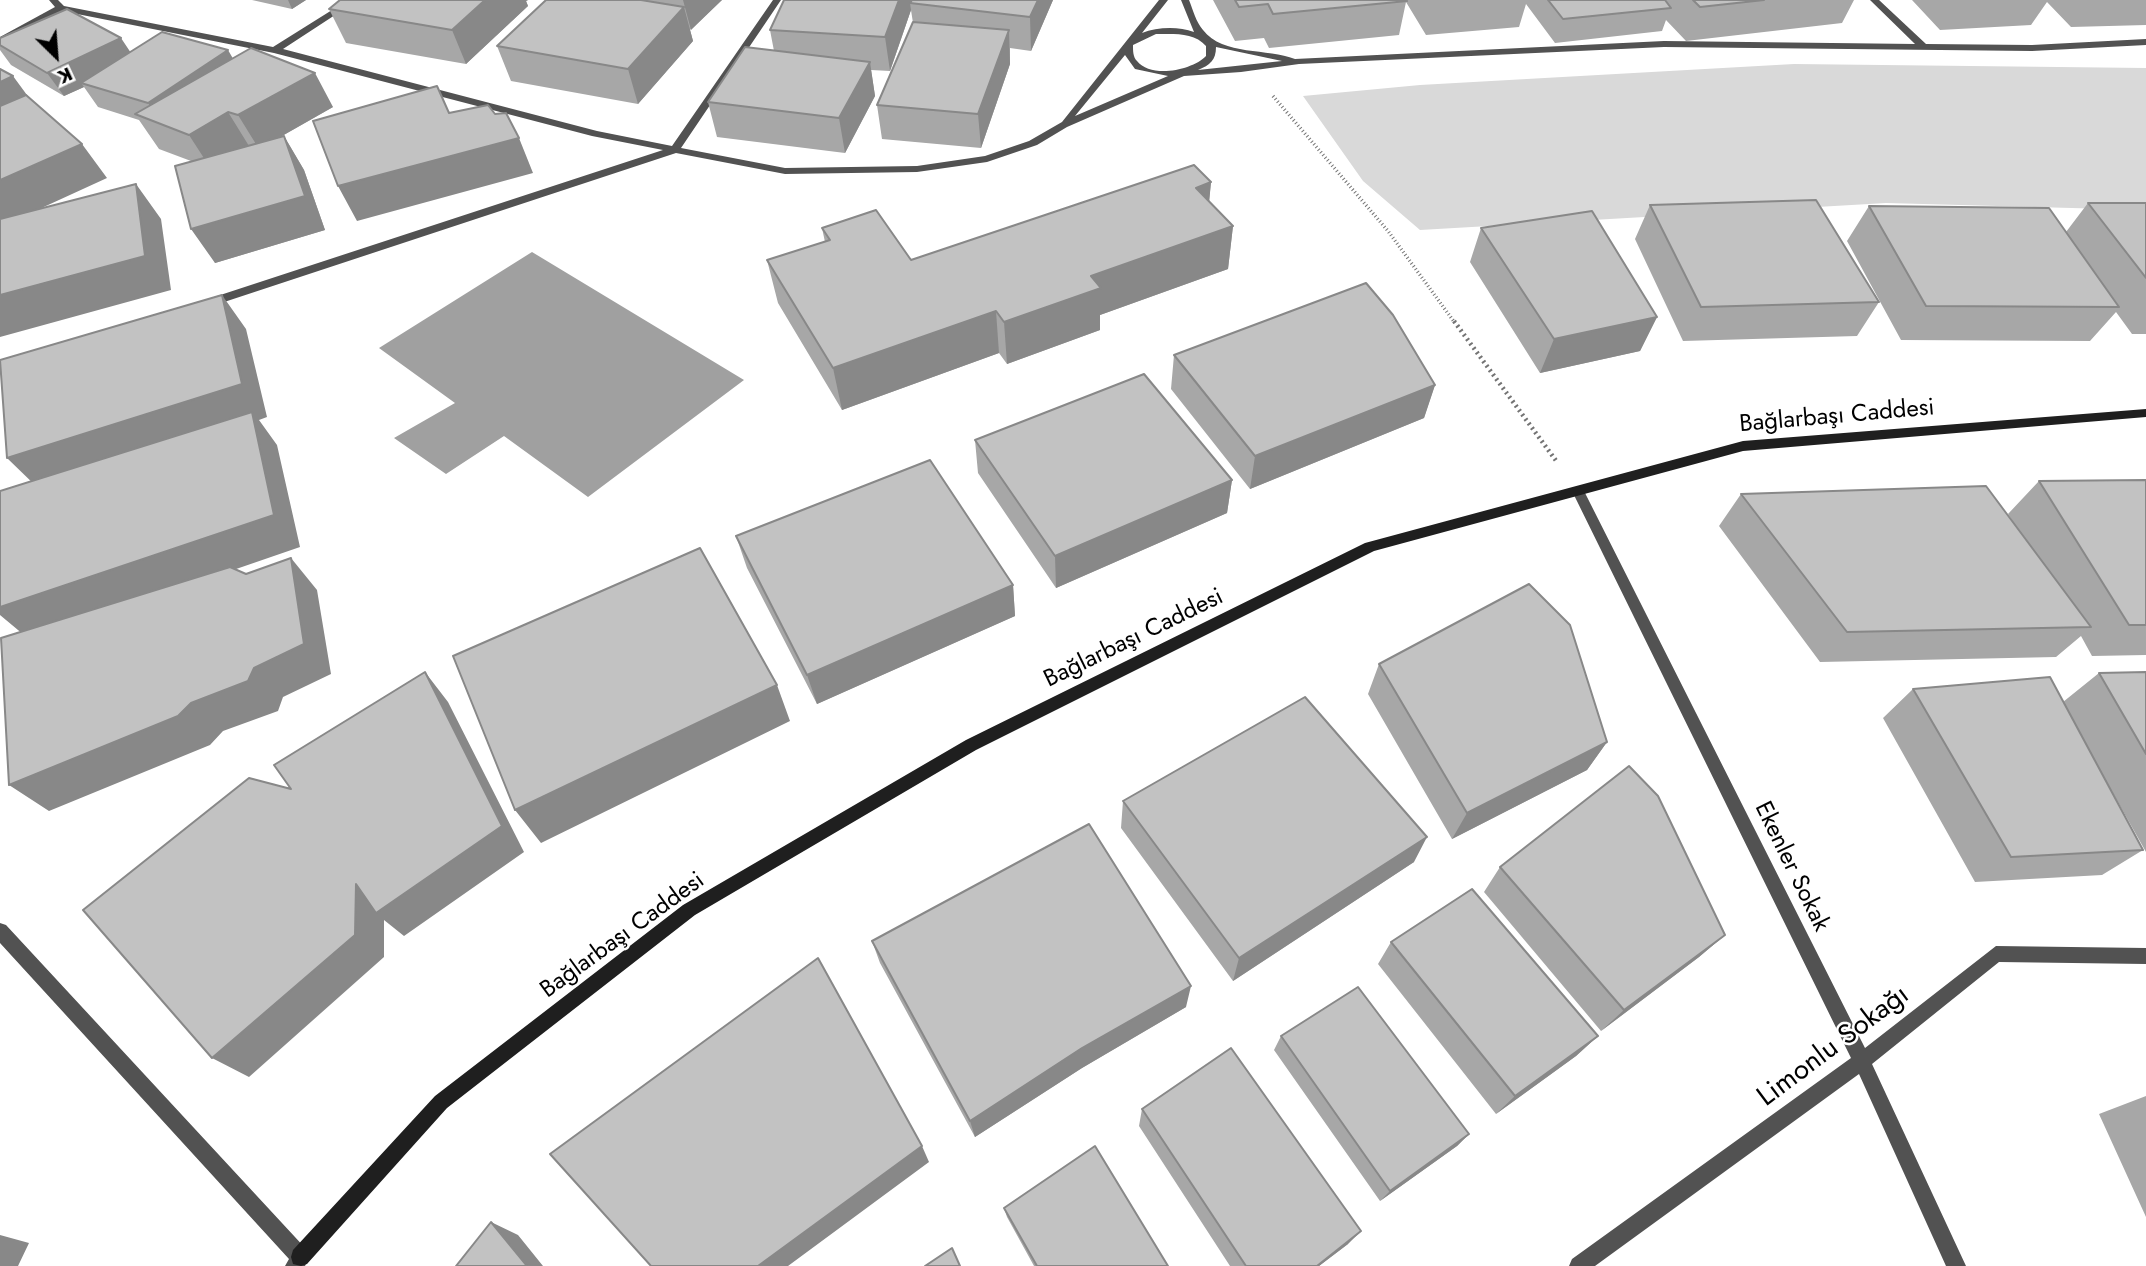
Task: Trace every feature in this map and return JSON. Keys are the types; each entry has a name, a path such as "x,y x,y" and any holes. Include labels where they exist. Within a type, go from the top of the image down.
{"street":[{"path":"53,0 61,8 275,50 596,134 785,171 917,169 987,159 1033,143 1063,125 1204,64 1211,56 1211,46 1193,21 1185,0"},
{"path":"275,50 354,0"},
{"path":"193,308 674,150 777,0"},
{"path":"1063,125 1164,0"},
{"path":"1874,0 1924,47"},
{"path":"0,41 61,8"},
{"path":"1128,43 1155,31 1171,30 1226,46 1299,61"},
{"path":"1128,43 1128,55 1138,67 1168,74 1250,70 1299,61 1664,44 2032,48 2146,42"},
{"name":"Bağlarbaşı Caddesi","path":"298,1262 441,1102 689,910 971,746 1370,547 1743,446 2146,413"},
{"name":"Ekenler Sokak","path":"1578,491 1862,1061 1956,1266"},
{"path":"0,931 298,1262"},
{"name":"Limonlu Sokağı","path":"1579,1266 1862,1061 1996,954 2146,956"}],"path":[{"path":"1250,70 1388,231 1578,491"}],"shaded area":[{"path":"1794,64 2146,68 2146,210 1886,203 1420,230 1363,181 1303,96 1420,85"},
{"path":"532,252 744,380 588,497 504,436 446,474 394,438 455,403 379,348"}],"building":[{"path":"340,0 485,0 452,30 329,9"},
{"path":"546,0 641,0 684,7 628,69 497,46"},
{"path":"784,0 899,0 885,37 770,30"},
{"path":"912,0 1038,0 1030,17 910,3"},
{"path":"1235,0 1407,1 1273,14 1268,4 1239,7"},
{"path":"1548,0 1665,0 1671,8 1563,19"},
{"path":"1693,0 1764,0 1700,7"},
{"path":"67,9 121,38 47,73 0,45 0,38"},
{"path":"913,22 1009,30 978,114 877,105"},
{"path":"162,32 228,50 148,103 81,83"},
{"path":"745,47 870,62 839,118 708,102"},
{"path":"251,48 315,73 238,115 228,112 189,135 135,114"},
{"path":"0,69 13,76 0,82"},
{"path":"437,86 449,113 488,105 495,114 506,113 519,138 338,186 313,121"},
{"path":"26,95 82,144 0,180 0,106"},
{"path":"284,136 305,196 191,229 175,166"},
{"path":"1194,165 1211,182 1196,188 1233,226 1091,276 1101,288 1004,322 996,311 833,368 767,260 830,240 822,228 876,210 911,260"},
{"path":"136,184 145,256 0,295 0,219"},
{"path":"1816,200 1879,302 1701,307 1650,205"},
{"path":"2088,203 2146,203 2146,278"},
{"path":"1869,206 2049,208 2119,307 1926,306"},
{"path":"1592,211 1657,317 1554,339 1481,228"},
{"path":"1366,283 1393,315 1435,385 1255,456 1174,355"},
{"path":"222,295 242,384 7,458 0,360"},
{"path":"1144,374 1232,480 1055,556 975,440"},
{"path":"252,412 274,515 0,607 0,491"},
{"path":"930,460 1013,585 807,675 736,536"},
{"path":"2146,480 2146,625 2129,625 2039,481"},
{"path":"1986,486 2091,627 1847,632 1741,494"},
{"path":"700,548 777,685 515,810 453,656"},
{"path":"291,558 304,644 254,668 248,681 191,703 178,716 9,785 1,638 230,567 246,574"},
{"path":"1529,584 1570,625 1607,742 1467,813 1379,664"},
{"path":"425,672 502,826 376,913 356,884 355,935 212,1058 83,910 249,778 291,789 274,765"},
{"path":"2146,672 2146,754 2099,673"},
{"path":"2050,677 2143,850 2011,857 1913,689"},
{"path":"1305,697 1427,837 1239,958 1123,801"},
{"path":"1629,766 1658,796 1725,935 1624,1010 1500,867"},
{"path":"1089,824 1191,986 1082,1048 970,1121 872,941"},
{"path":"1472,889 1598,1036 1515,1096 1391,942"},
{"path":"818,958 922,1146 758,1266 651,1266 550,1154"},
{"path":"1358,987 1469,1134 1390,1191 1281,1036"},
{"path":"1231,1048 1361,1231 1317,1266 1246,1266 1142,1109"},
{"path":"1095,1146 1168,1266 1037,1266 1004,1208"},
{"path":"491,1222 527,1266 456,1266"},
{"path":"952,1248 960,1266 925,1266"}]}
